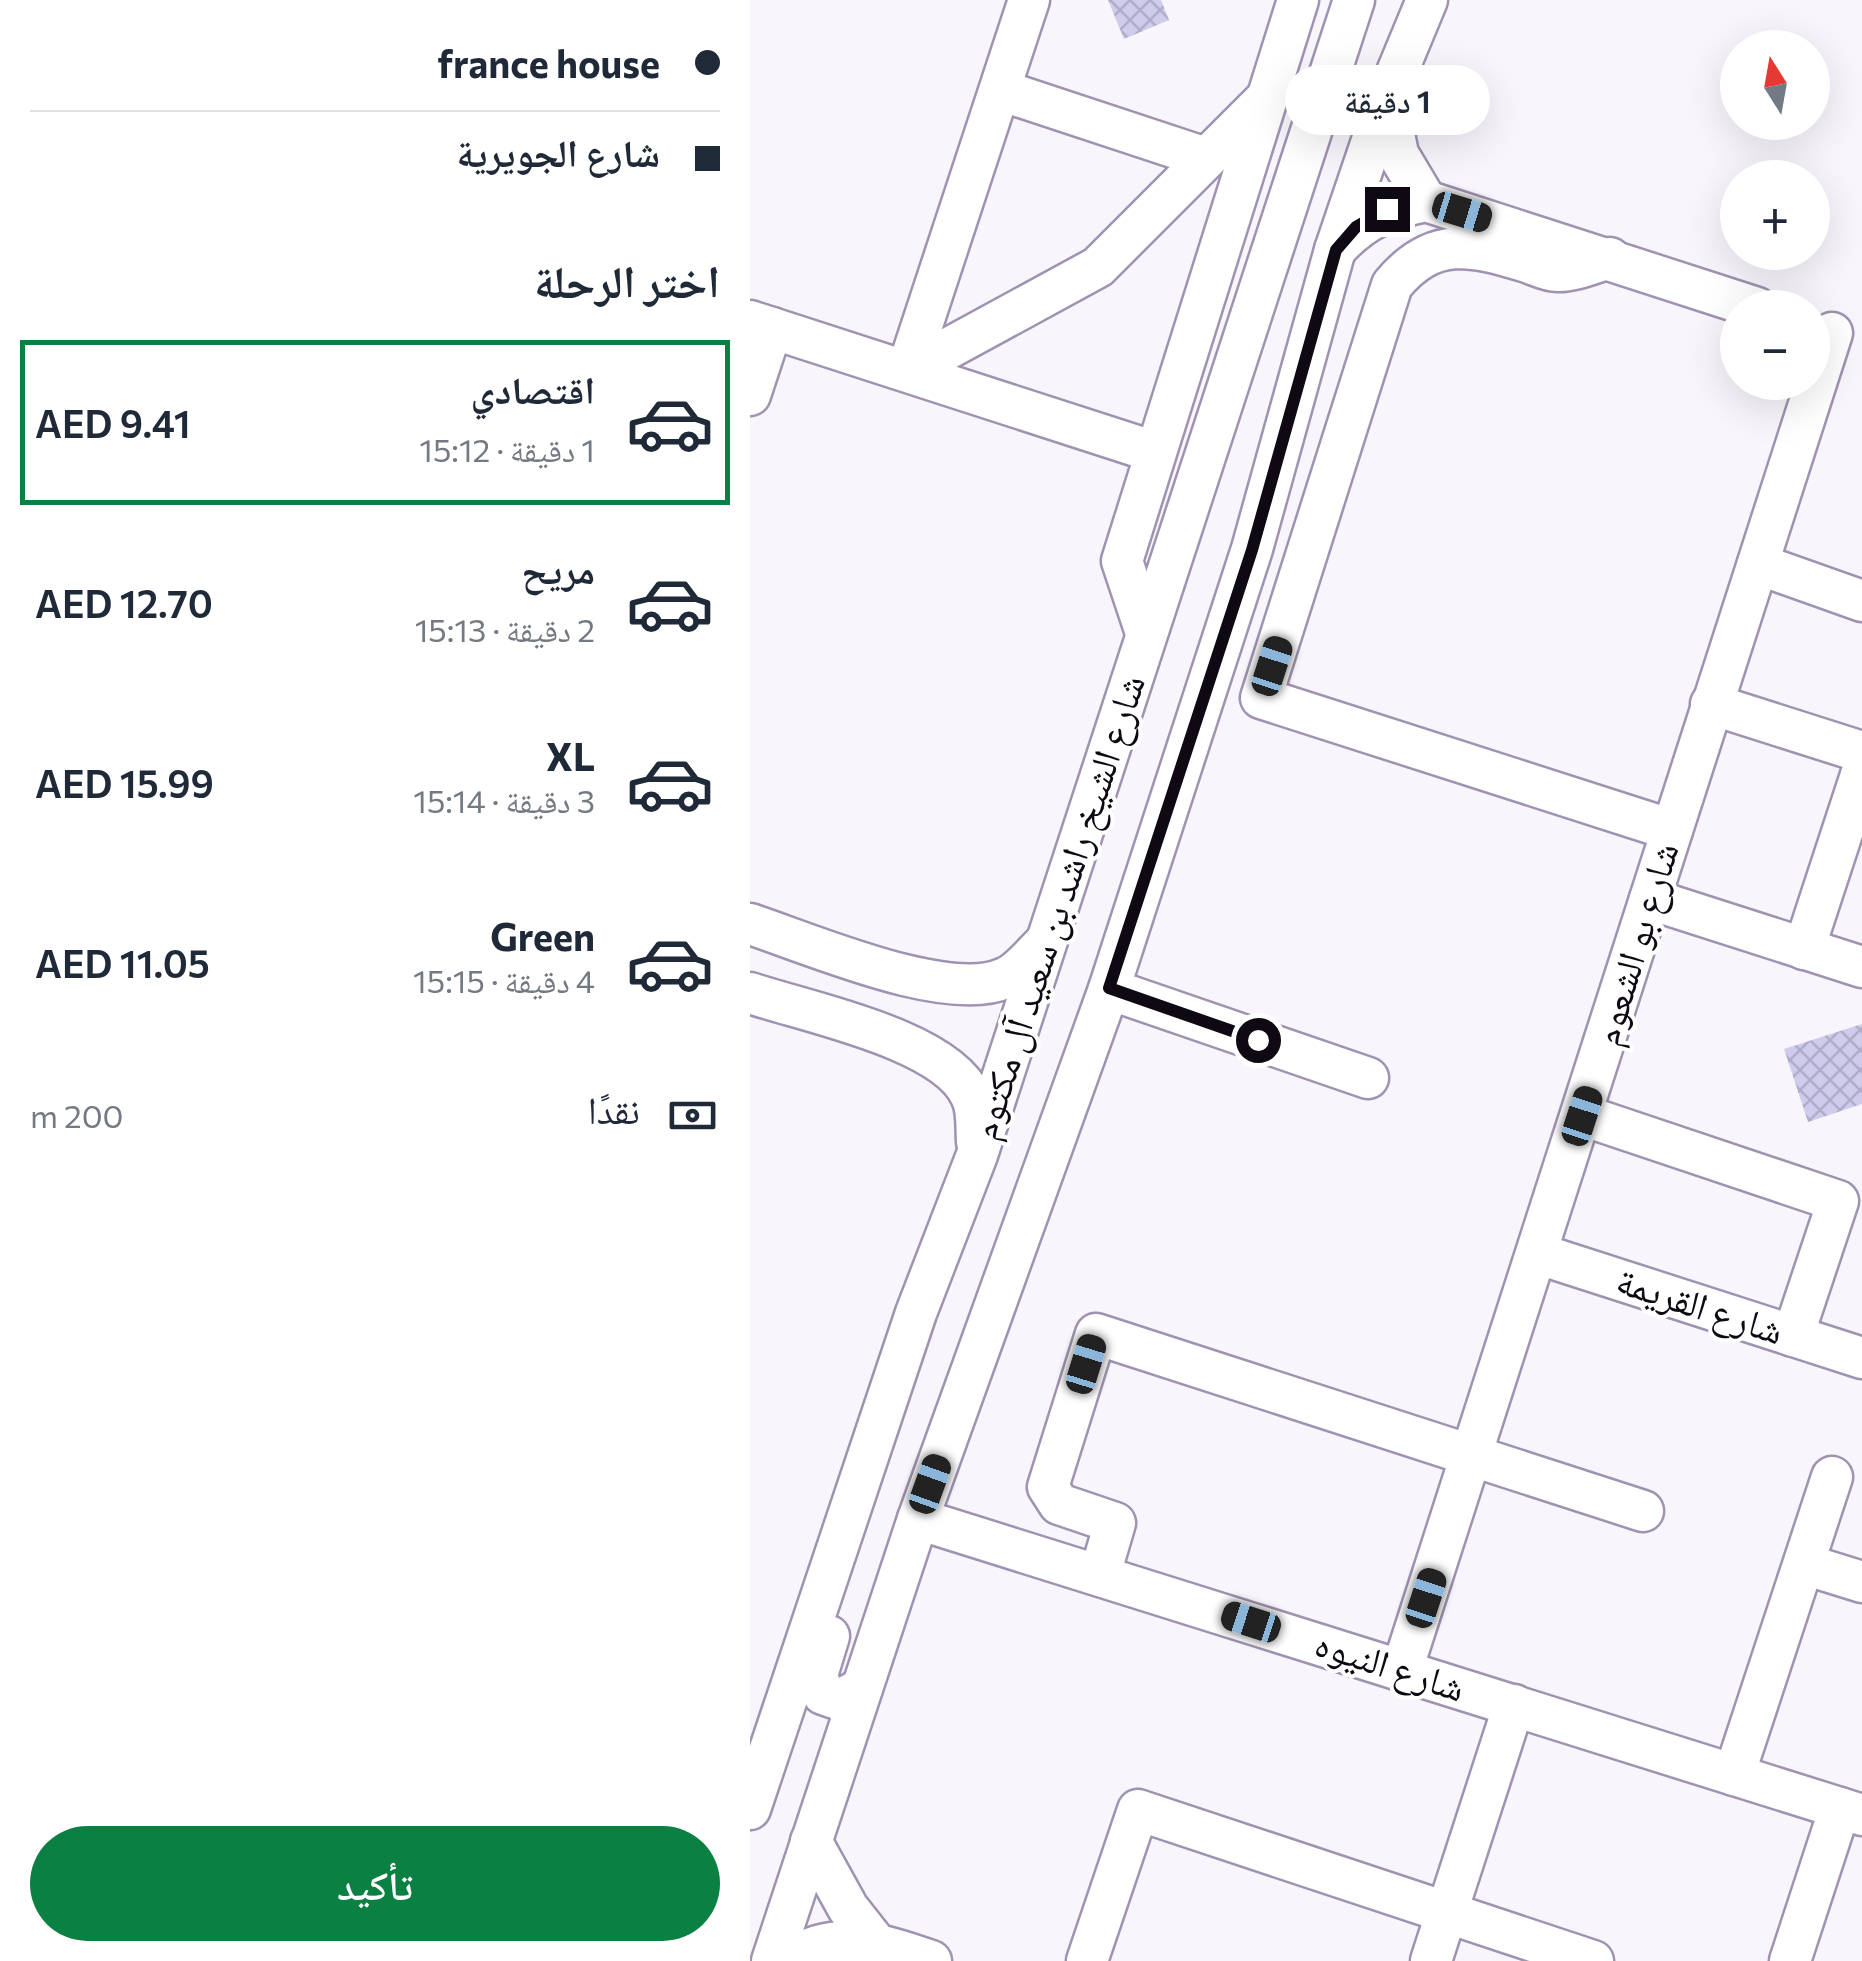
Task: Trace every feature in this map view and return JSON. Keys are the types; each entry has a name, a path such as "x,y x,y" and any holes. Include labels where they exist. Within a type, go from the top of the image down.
{"street":[{"path":"907,372 1029,0"},
{"path":"1146,634 1122,561 1298,0"},
{"name":"شارع الشيخ راشد بن سعيد آل مكتوم","path":"750,1809 916,1314 978,1155 1354,0"},
{"name":"شارع الشيخ راشد بن سعيد آل مكتوم","path":"772,1961 918,1519 1109,988 1252,550 1336,250 1388,94 1427,0"},
{"path":"1000,90 1206,158"},
{"path":"1388,94 1398,154 1426,200"},
{"path":"907,372 1098,266 1268,97"},
{"path":"1336,250 1356,227 1387,209 1426,200 1720,295"},
{"path":"1610,258 1558,271 1478,247 1453,248 1428,254 1408,266 1392,285 1261,698 1672,830"},
{"path":"750,395 761,324 1156,452"},
{"name":"شارع بو الشعوم","path":"1402,1670 1582,1116 1710,704 1836,334"},
{"path":"1252,550 1302,568"},
{"path":"1758,564 1862,601"},
{"path":"1710,704 1862,752"},
{"path":"1804,949 1862,772"},
{"path":"1650,899 1862,968"},
{"path":"750,924 934,984 972,987 1007,978 1046,942"},
{"path":"1109,988 1368,1078"},
{"path":"750,994 922,1050 954,1072 971,1094 978,1155"},
{"path":"1582,1116 1838,1202 1792,1336"},
{"name":"شارع القريمة","path":"1538,1254 1862,1358"},
{"path":"862,1688 840,1700 823,1694 816,1675 874,1493 916,1314"},
{"path":"1100,1574 1116,1523 1059,1504 1048,1487 1096,1334 1643,1511"},
{"path":"1734,1775 1832,1477"},
{"name":"شارع النيوه","path":"918,1519 1851,1811"},
{"path":"1804,1564 1862,1582"},
{"path":"1432,1961 1514,1705"},
{"path":"1087,1961 1138,1810 1592,1961"},
{"path":"1790,1961 1851,1811"},
{"path":"811,1842 848,1908 874,1941"},
{"path":"787,1961 830,1942 874,1941 930,1961"}],"building":[{"path":"1108,0 1161,0 1169,20 1124,39"},
{"path":"1862,1024 1862,1104 1808,1122 1784,1049"}],"route":[{"path":"1258,1040 1109,988 1252,550 1336,250 1356,227 1387,209"}]}
